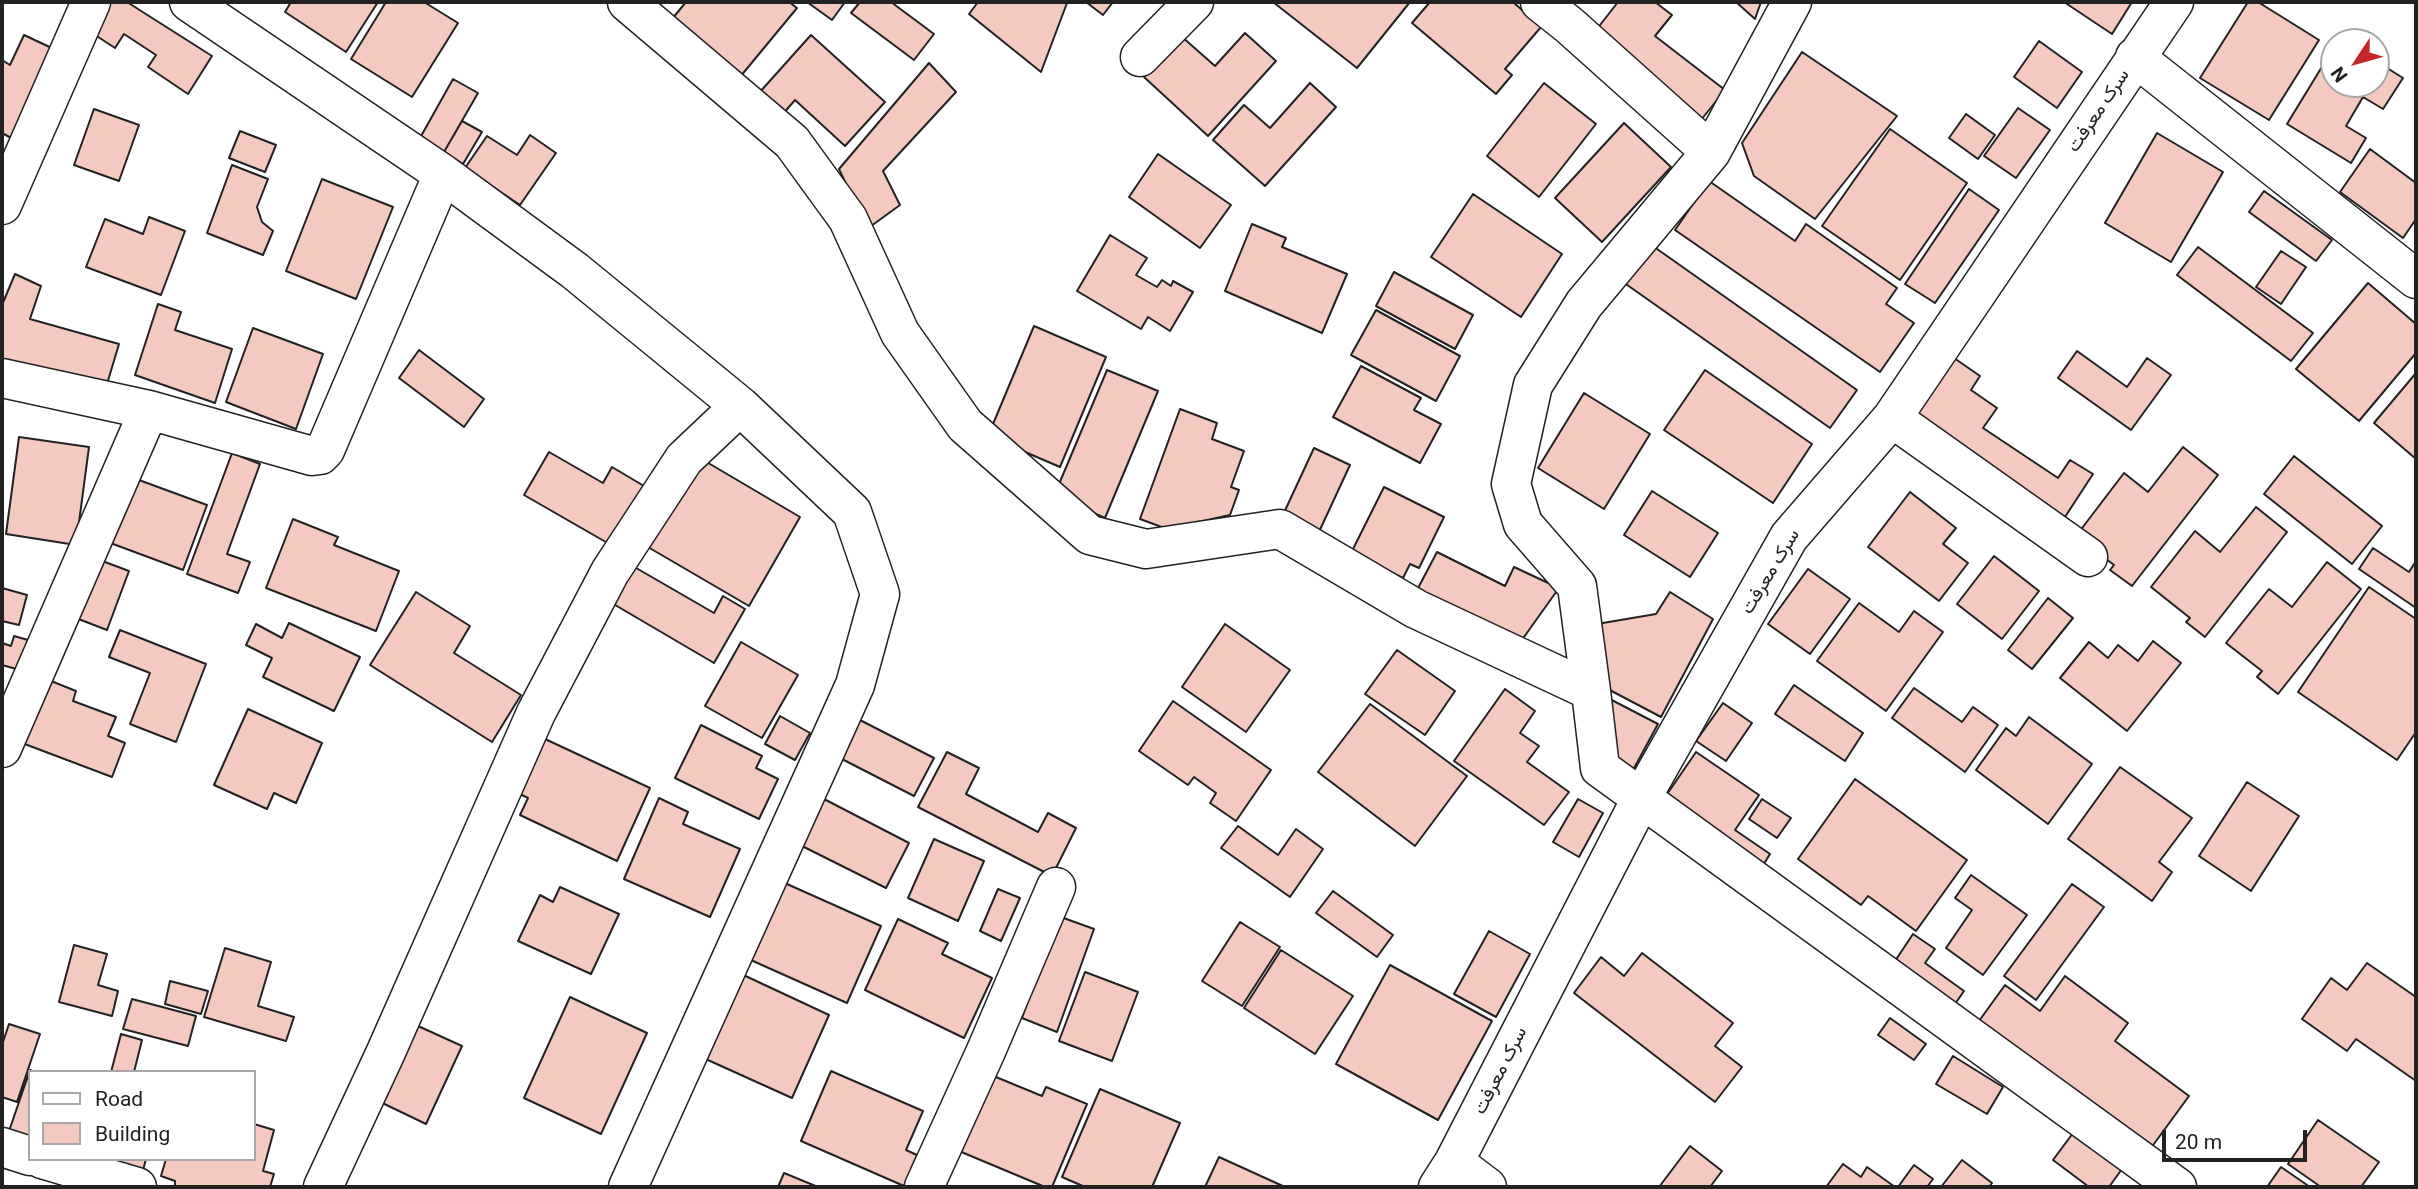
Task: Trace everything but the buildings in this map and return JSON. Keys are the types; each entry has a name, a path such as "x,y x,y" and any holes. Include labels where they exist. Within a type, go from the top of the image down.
{"street":[{"path":"2,205 91,2"},
{"path":"189,2 443,174 575,271 740,406 852,512 880,594 855,685 628,1187"},
{"path":"627,2 792,142 848,219 900,333 965,425 1090,535 1146,549 1280,529 1416,609 1591,691"},
{"path":"1140,57 1194,2"},
{"path":"1540,2 1711,152"},
{"path":"1792,2 1711,152 1584,304 1533,385 1511,484 1522,524 1577,586 1600,768 2159,1182"},
{"name":"سرک معرفت","path":"1446,1174 1642,797 1789,537 1892,418 2174,2"},
{"path":"2135,57 2416,279"},
{"path":"2,378 149,410 312,456 320,455 325,450 443,174"},
{"path":"323,1187 536,713 610,572 684,459 740,406"},
{"path":"2,748 149,410"},
{"path":"1892,418 2088,558"},
{"path":"924,1187 1056,887"},
{"path":"2,1147 28,1155"},
{"path":"49,1161 137,1187"},
{"path":"1446,1174 1487,1187"}]}
